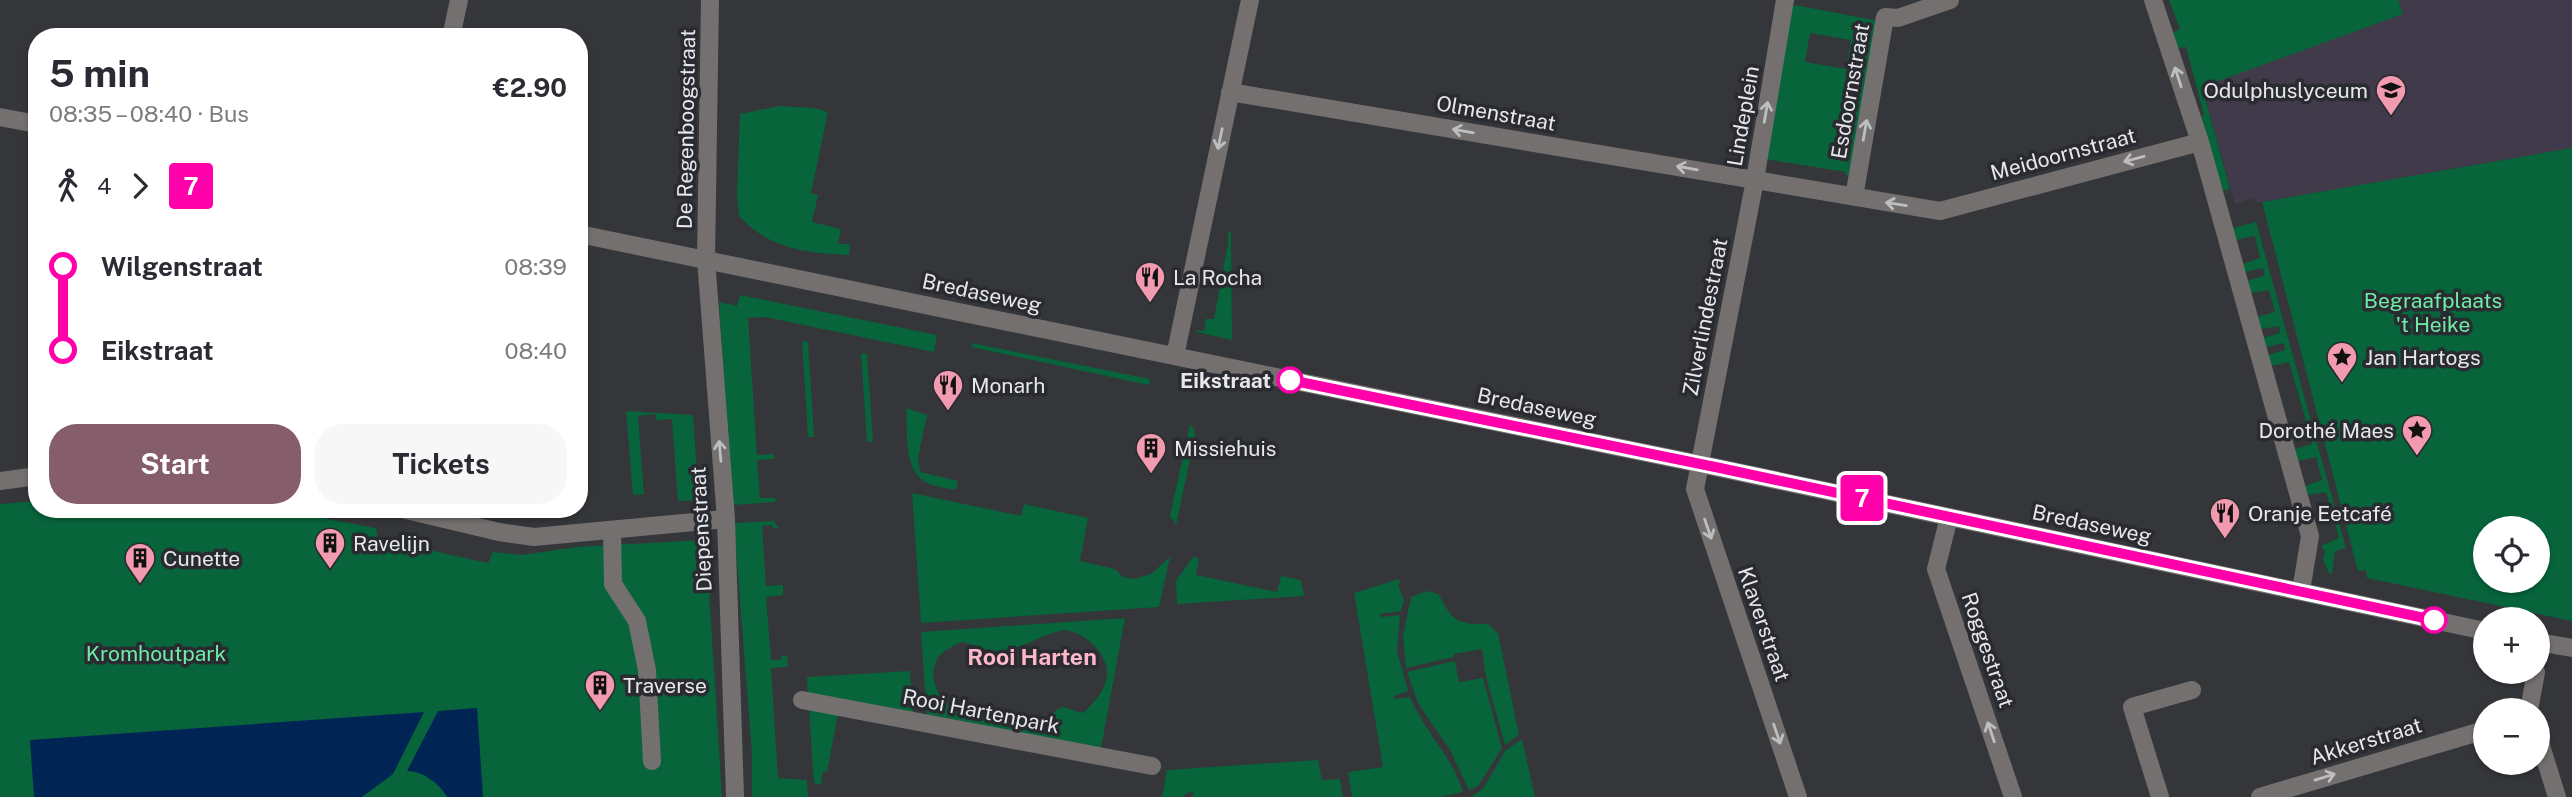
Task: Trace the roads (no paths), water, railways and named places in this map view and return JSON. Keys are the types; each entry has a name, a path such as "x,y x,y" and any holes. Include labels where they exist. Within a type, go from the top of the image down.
{"street":[{"path":"453,28 459,0"},
{"name":"De Regenboogstraat","path":"706,259 710,0"},
{"path":"1175,356 1250,0"},
{"name":"Lindeplein","path":"1785,0 1755,180 1938,211"},
{"name":"Esdoornstraat","path":"1854,197 1885,17 1898,18 1950,0"},
{"path":"2153,0 2200,142 2310,536 2301,591"},
{"name":"Olmenstraat","path":"1230,92 1755,180"},
{"path":"0,117 28,122"},
{"name":"Meidoornstraat","path":"1938,211 2200,142"},
{"name":"Zilverlindestraat","path":"1700,464 1755,180"},
{"name":"Bredaseweg","path":"588,236 1700,464 2473,628"},
{"name":"Diepenstraat","path":"706,259 726,519 735,797"},
{"name":"Klaverstraat","path":"1700,464 1695,489 1798,797"},
{"path":"0,481 28,477"},
{"name":"Roggestraat","path":"1949,517 1936,569 2013,797"},
{"path":"440,518 534,537 726,519"},
{"path":"612,531 613,584 637,621 647,670 652,761"},
{"path":"2550,645 2572,648"},
{"path":"2160,797 2132,707 2192,690"},
{"name":"Rooi Hartenpark","path":"802,700 1152,766"},
{"name":"Akkerstraat","path":"2260,797 2473,734"},
{"path":"2550,775 2557,797"}],"water":[{"path":"477,708 483,797 447,797 430,779 407,771 438,711"},
{"path":"424,712 393,774 362,797 34,797 30,740"}],"place":[{"name":"Odulphuslyceum","path":"2391,117"},
{"name":"La Rocha","path":"1150,304"},
{"name":"Eikstraat","path":"1290,380"},
{"name":"Jan Hartogs","path":"2342,384"},
{"name":"Monarh","path":"948,412"},
{"name":"Dorothé Maes","path":"2417,457"},
{"name":"Missiehuis","path":"1151,475"},
{"name":"Oranje Eetcafé","path":"2225,540"},
{"name":"Ravelijn","path":"330,570"},
{"name":"Cunette","path":"140,585"},
{"name":"Traverse","path":"600,712"}],"district":[{"name":"Rooi Harten","path":"1032,656"}],"park label":[{"name":"Begraafplaats 't Heike","path":"2433,312"},
{"name":"Kromhoutpark","path":"156,653"}]}
